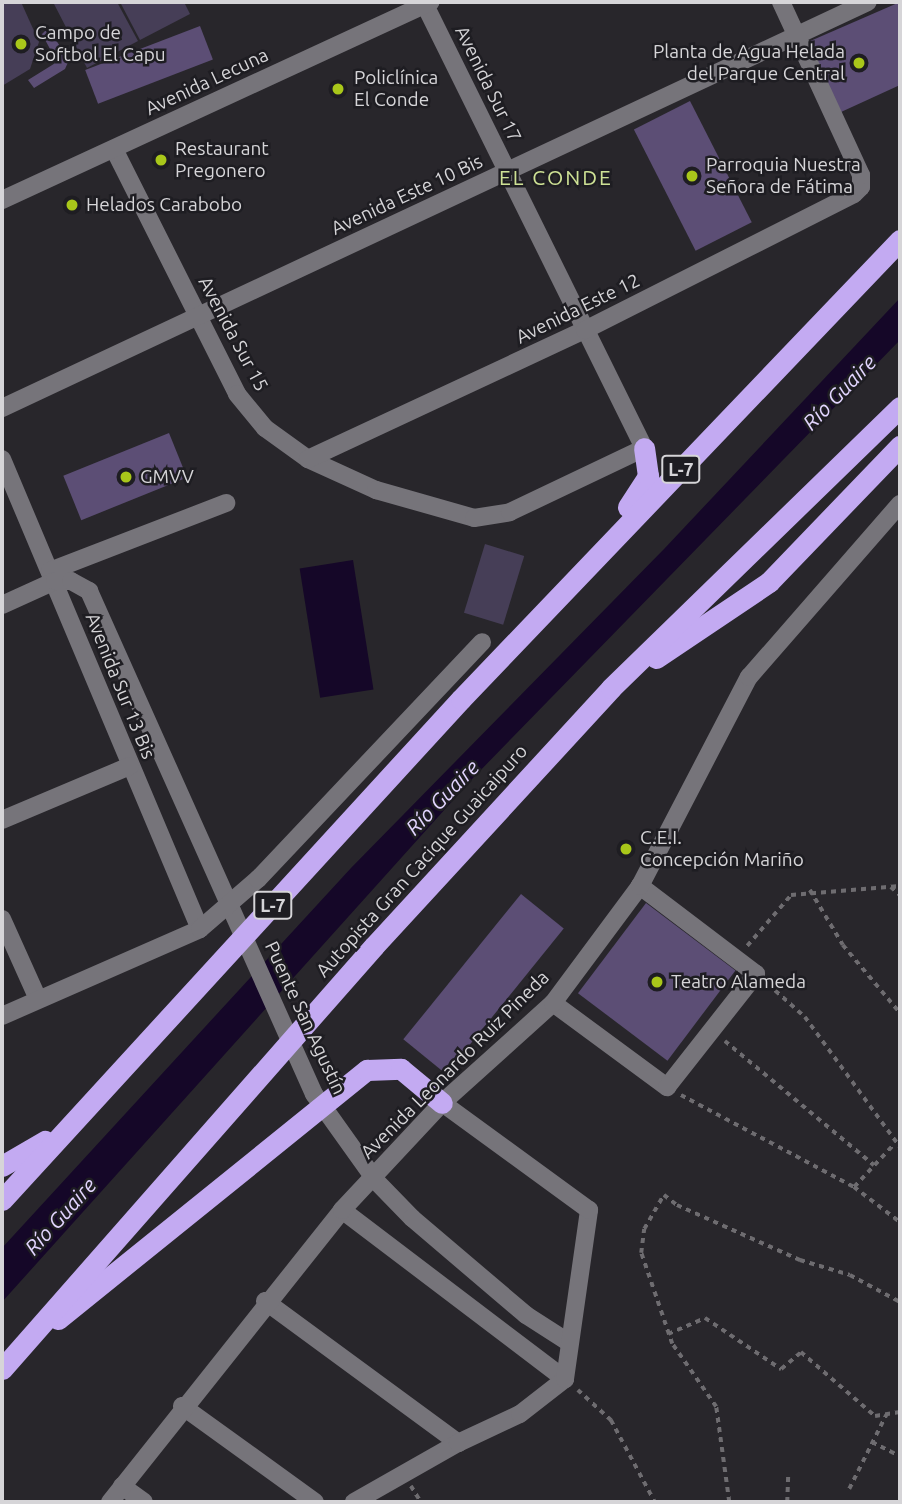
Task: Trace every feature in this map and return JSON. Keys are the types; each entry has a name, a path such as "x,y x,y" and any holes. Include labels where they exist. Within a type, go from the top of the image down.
{"highway":[{"name":"L-7","path":"2,1200 461,699 900,240"},
{"name":"Autopista Gran Cacique Guaicaipuro","path":"7,1362 374,946 611,688 900,407"},
{"path":"611,688 769,582 900,446"},
{"path":"461,699 640,494 648,476 644,448"},
{"path":"7,1362 367,1070 401,1069 442,1103"},
{"path":"2,1166 29,1154 85,1110"}],"street":[{"name":"Avenida Lecuna","path":"2,200 426,2"},
{"name":"Avenida Sur 17","path":"426,2 644,448"},
{"path":"781,2 796,35"},
{"name":"Avenida Este 10 Bis","path":"2,408 868,2"},
{"name":"Avenida Este 12","path":"308,458 585,330 861,187 861,175 796,35"},
{"name":"Avenida Sur 15","path":"114,149 237,394 265,428 308,458 376,490 474,518 510,512 644,448"},
{"name":"Avenida Sur 13 Bis","path":"2,459 200,929"},
{"path":"2,605 52,576 226,503"},
{"name":"Avenida Leonardo Ruiz Pineda","path":"110,1502 265,1301 342,1210 442,1103 553,1003 640,886 749,677 900,504"},
{"name":"Puente San Agustín","path":"52,576 71,581 89,591 106,623 314,1094 376,1181 440,1245 526,1315 568,1342"},
{"path":"2,1016 200,929 258,879 482,642"},
{"path":"2,820 130,766"},
{"path":"553,1003 667,1087 756,974 640,886"},
{"path":"2,919 38,999"},
{"path":"354,1502 458,1443 520,1415 565,1379 568,1342 589,1210 442,1103"},
{"path":"342,1210 565,1379"},
{"path":"265,1301 458,1443"},
{"path":"182,1406 315,1502"},
{"path":"122,1486 144,1502"}],"path":[{"path":"737,959 778,905 791,895 810,890 900,886"},
{"path":"891,887 900,895"},
{"path":"810,890 843,945 900,1013"},
{"path":"756,974 805,1017 900,1147"},
{"path":"712,1030 874,1166"},
{"path":"667,1087 854,1187 900,1222"},
{"path":"854,1187 895,1143"},
{"path":"729,1502 716,1407 684,1366 668,1334 640,1253 645,1229 663,1195 677,1205 800,1260 850,1275 900,1300"},
{"path":"668,1334 705,1318 781,1369 801,1352 875,1416 900,1412"},
{"path":"565,1379 611,1420 655,1502"},
{"path":"849,1489 886,1415"},
{"path":"872,1441 900,1455"},
{"path":"787,1502 788,1473"}],"shaded area":[{"name":"Campo de Softbol El Capu","path":"2,2 21,2 39,42 30,69 2,86"},
{"path":"53,2 117,2 138,41 87,68"},
{"path":"120,2 184,2 190,14 140,40"},
{"path":"485,544 524,556 503,625 464,613"}],"water":[{"name":"Río Guaire","path":"900,298 900,340 473,778 2,1302 2,1248 351,868 665,548"},
{"path":"353,560 373,689 320,698 300,568"}],"building":[{"name":"Planta de Agua Helada del Parque Central","path":"900,2 900,85 841,112 808,42"},
{"path":"200,26 213,60 98,104 85,70"},
{"path":"48,28 69,60 65,69 34,88 28,80 57,62 42,34"},
{"name":"Parroquia Nuestra Señora de Fátima","path":"690,101 752,222 696,251 634,130"},
{"name":"GMVV","path":"169,433 187,478 81,520 63,476"},
{"path":"521,894 564,929 446,1074 403,1039"},
{"name":"Teatro Alameda","path":"646,903 735,970 667,1061 578,993"}],"place":[{"name":"Campo de Softbol El Capu","path":"21,44"},
{"name":"Planta de Agua Helada del Parque Central","path":"859,63"},
{"name":"Policlínica El Conde","path":"338,89"},
{"name":"Restaurant Pregonero","path":"161,160"},
{"name":"Parroquia Nuestra Señora de Fátima","path":"692,176"},
{"name":"Helados Carabobo","path":"72,205"},
{"name":"GMVV","path":"126,477"},
{"name":"C.E.I. Concepción Mariño","path":"626,849"},
{"name":"Teatro Alameda","path":"657,982"}],"district":[{"name":"EL CONDE","path":"556,177"}]}
